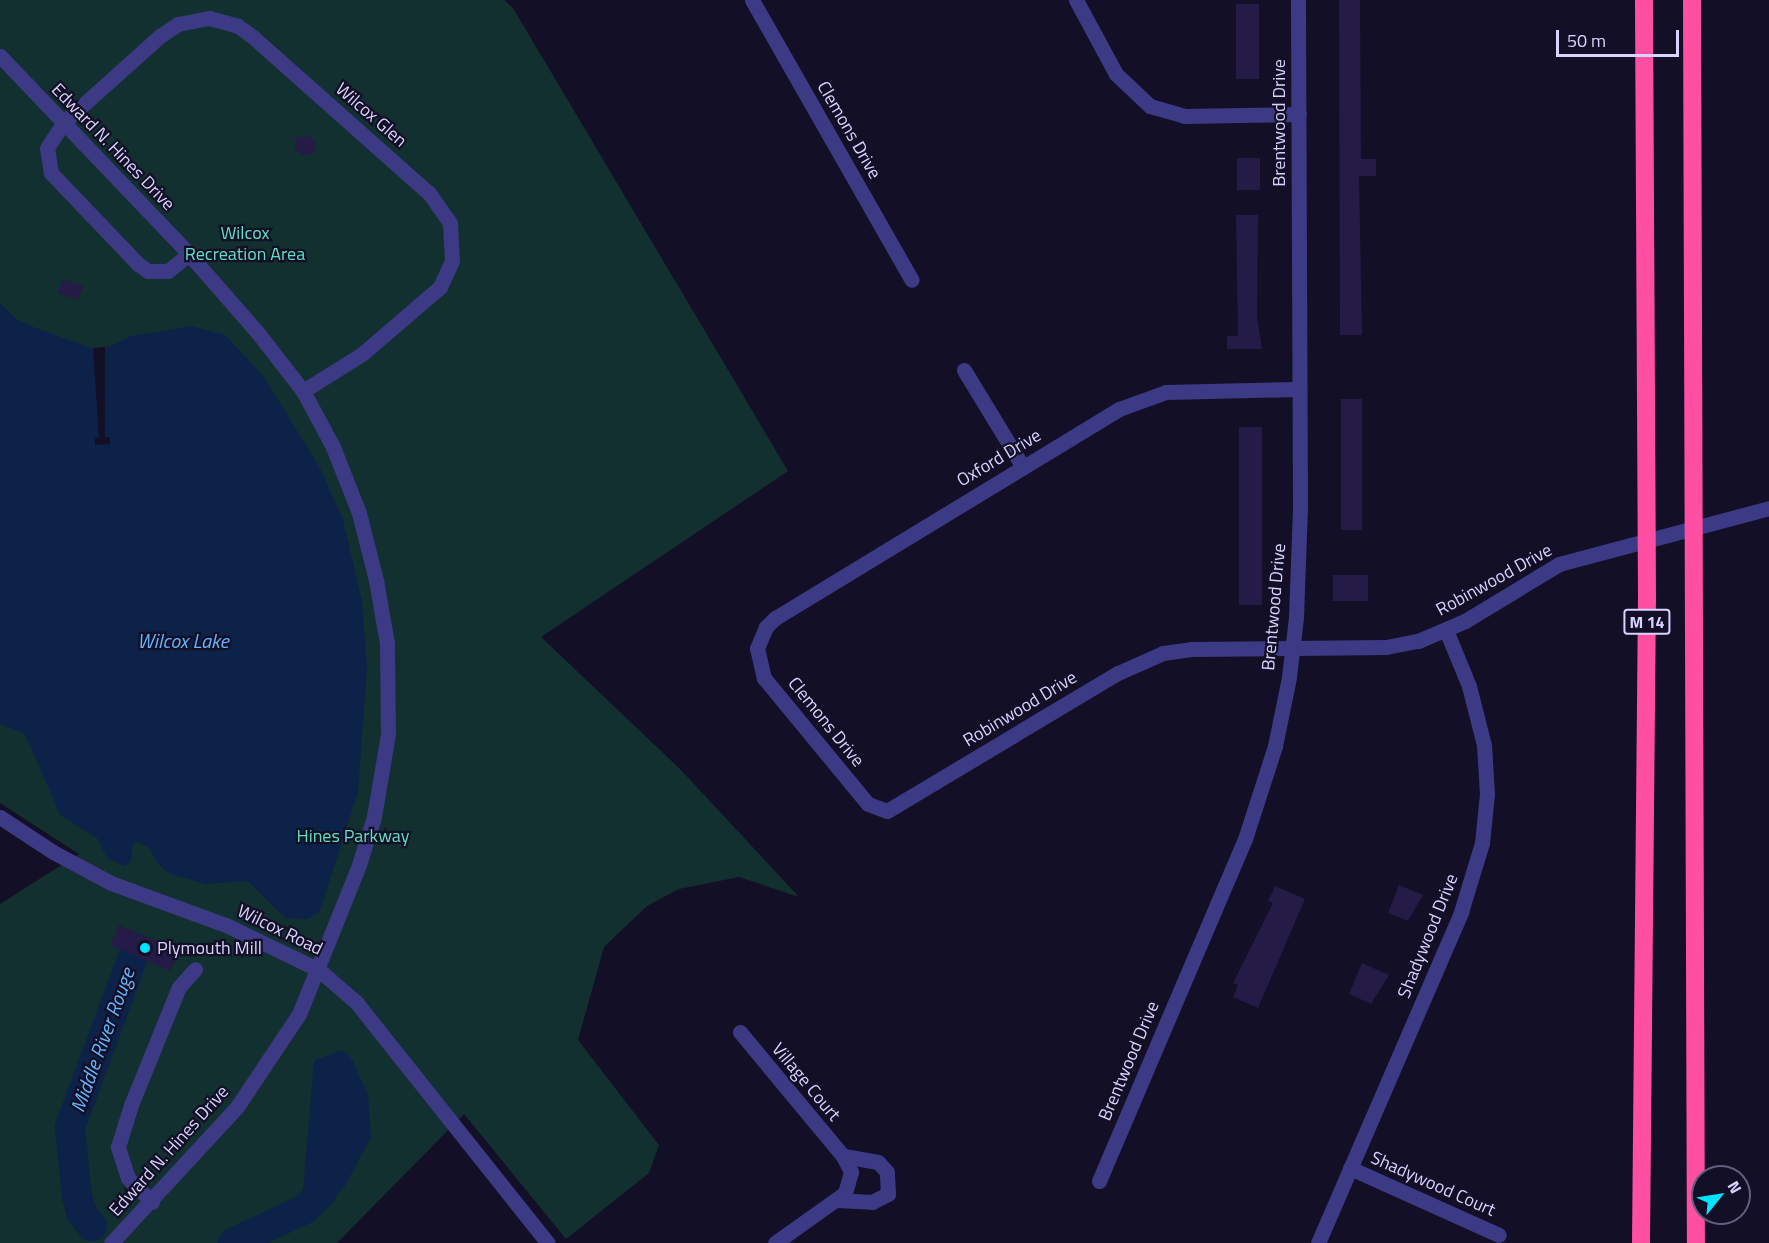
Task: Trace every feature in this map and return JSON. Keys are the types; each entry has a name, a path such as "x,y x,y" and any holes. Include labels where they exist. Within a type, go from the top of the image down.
{"highway":[{"name":"M 14","path":"1641,1243 1647,599 1644,0"},
{"name":"M 14","path":"1692,0 1696,1243"}],"street":[{"name":"Clemons Drive","path":"752,0 912,280"},
{"path":"1076,0 1116,74 1150,106 1184,116 1299,114"},
{"name":"Brentwood Drive","path":"1099,1181 1245,839 1275,746 1293,647 1300,506 1297,389 1298,0"},
{"name":"Wilcox Glen","path":"189,254 168,271 148,271 97,223 48,165 47,148 63,122 178,24 195,18 224,20 253,37 429,193 450,223 453,242 452,261 440,287 363,354 303,391"},
{"name":"Edward N. Hines Drive","path":"0,56 189,254 303,391 333,447 369,546 383,614 389,674 388,734 374,816 319,970 299,1014 255,1082 217,1131 111,1243"},
{"path":"964,370 1023,467"},
{"name":"Oxford Drive","path":"758,648 766,627 775,618 1119,409 1150,396 1188,389 1297,389"},
{"name":"Robinwood Drive","path":"880,811 893,809 1144,660 1191,649 1386,647 1446,630 1542,573 1592,554 1764,510"},
{"name":"Shadywood Drive","path":"1318,1243 1461,912 1482,843 1486,794 1484,745 1469,686 1446,630"},
{"name":"Clemons Drive","path":"758,648 764,678 868,804 880,811"},
{"name":"Wilcox Road","path":"0,817 94,875 258,938 319,970 356,1002 541,1240"},
{"path":"152,1202 128,1178 118,1147 131,1105 179,987 195,969"},
{"name":"Village Court","path":"740,1032 843,1156 851,1178 845,1194 775,1243"},
{"path":"836,1200 872,1202 888,1194 887,1172 878,1162 843,1156"},
{"name":"Shadywood Court","path":"1350,1168 1499,1235"}],"green space":[{"name":"Hines Parkway","path":"0,0 504,0 513,8 788,471 541,637 680,769 799,897 739,877 679,889 647,906 604,947 578,1040 659,1145 649,1173 566,1239 464,1114 337,1243 0,1243 0,904 79,854 0,803"}],"water":[{"name":"Wilcox Lake","path":"0,303 16,319 94,349 105,349 131,336 191,326 225,335 264,377 320,468 343,520 362,601 367,668 358,792 320,911 308,919 285,918 248,881 206,884 170,874 158,864 149,848 138,842 133,843 131,862 124,866 107,858 97,838 60,815 25,734 0,724"},
{"path":"342,1050 352,1059 368,1095 371,1137 342,1191 310,1211 302,1202 314,1061"}],"pier":[{"path":"105,347 105,437 110,437 110,444 95,445 95,438 99,438 93,348"}],"building":[{"path":"1339,0 1360,0 1361,159 1376,159 1376,176 1359,176 1362,335 1340,335"},
{"path":"1236,4 1259,4 1259,79 1236,79"},
{"path":"308,135 316,143 314,152 303,156 295,149 296,138"},
{"path":"1237,158 1260,158 1260,190 1237,190"},
{"path":"1236,215 1258,215 1257,317 1262,349 1227,349 1227,336 1238,336"},
{"path":"63,279 83,286 78,300 58,293"},
{"path":"1341,399 1362,399 1362,530 1341,530"},
{"path":"1239,427 1262,427 1262,605 1239,605"},
{"path":"1333,575 1368,575 1368,601 1333,601"},
{"path":"1399,885 1423,895 1408,921 1388,913"},
{"path":"1275,886 1305,899 1258,1008 1233,997 1238,985 1233,983 1273,903 1268,901"},
{"name":"Plymouth Mill","path":"119,925 179,950 170,971 110,945"},
{"path":"1362,963 1389,975 1371,1004 1349,994"}],"waterway":[{"name":"Middle River Rouge","path":"92,1226 82,1214 77,1196 70,1127 133,957"},
{"name":"Middle River Rouge","path":"233,1243 305,1209 322,1192 329,1176"}],"place":[{"name":"Plymouth Mill","path":"145,948"}],"park label":[{"name":"Wilcox Recreation Area","path":"245,244"}]}
